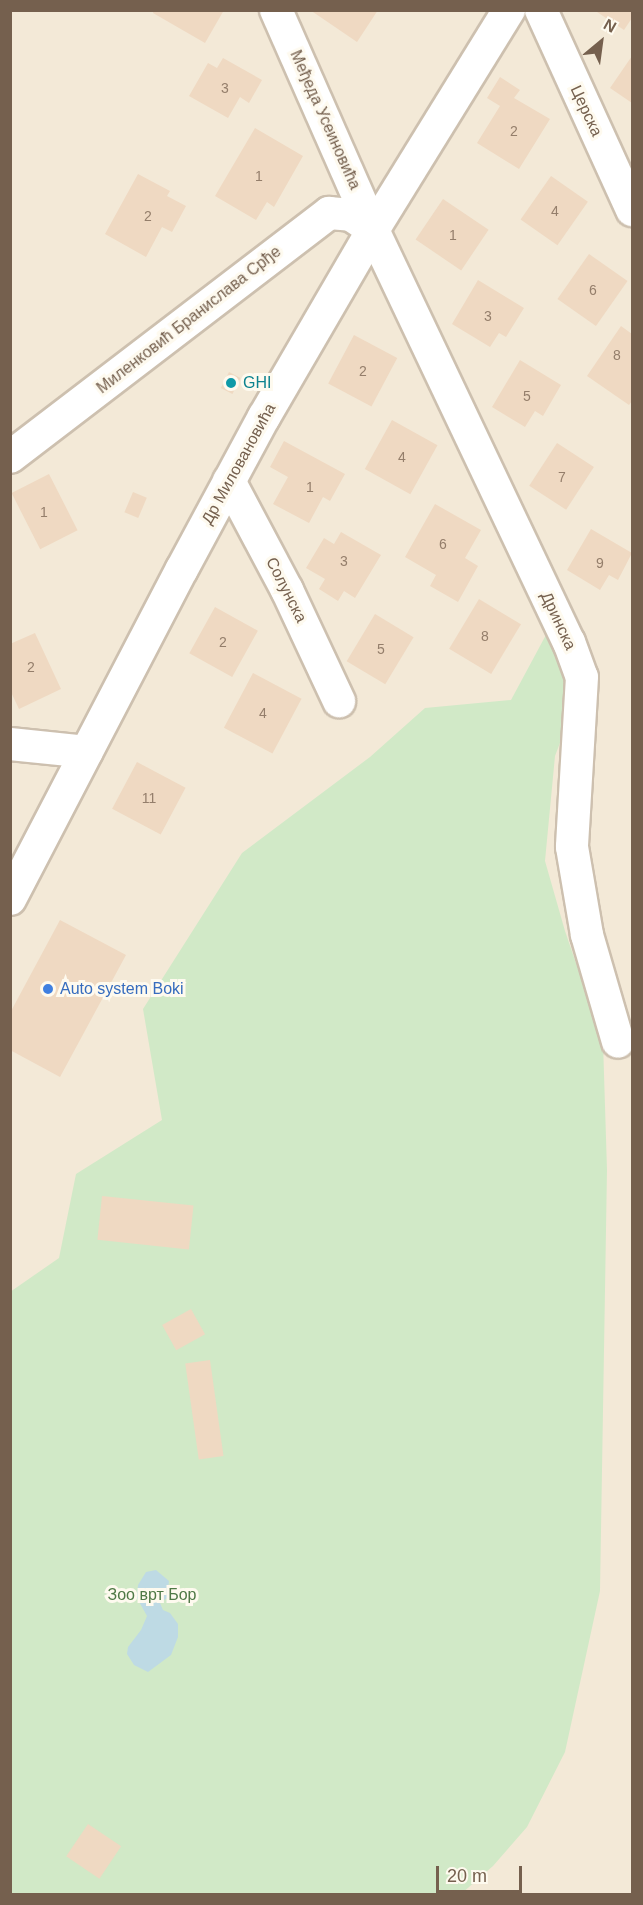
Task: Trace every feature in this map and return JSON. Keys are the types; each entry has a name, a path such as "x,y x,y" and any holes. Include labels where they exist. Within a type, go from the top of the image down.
{"street":[{"name":"Међеда Усеиновића","path":"276,10 373,230"},
{"name":"Др Миловановића","path":"10,899 229,481 373,230 509,10"},
{"name":"Церска","path":"541,10 633,210"},
{"name":"Миленковић Бранислава Срђе","path":"10,457 329,213 351,215 373,230"},
{"name":"Дринска","path":"373,230 569,642 582,677 572,847 587,935 618,1042"},
{"name":"Солунска","path":"229,481 287,590 339,701"},
{"path":"10,744 87,752"}],"shaded area":[{"path":"11,11 632,11 632,1894 11,1894"}],"green space":[{"name":"Зоо врт Бор","path":"554,620 576,701 555,756 545,861 565,931 603,1042 607,1170 600,1591 565,1752 527,1827 493,1866 461,1894 11,1894 10,1292 59,1258 76,1174 162,1120 143,1009 242,853 370,757 425,708 511,700"}],"water":[{"path":"156,1570 169,1581 167,1598 160,1603 163,1610 170,1613 178,1624 178,1637 171,1655 148,1672 134,1665 127,1654 128,1647 141,1630 147,1616 137,1598 138,1585 146,1572"}],"building":[{"path":"154,10 224,10 205,43 153,13"},
{"path":"310,10 378,10 357,42"},
{"path":"594,10 632,10 632,18 624,30"},
{"path":"632,56 632,103 610,88"},
{"path":"223,58 262,80 249,103 240,97 228,118 189,96 208,63 217,68"},
{"path":"500,77 520,90 514,98 550,119 519,169 477,143 500,106 487,98"},
{"path":"255,128 303,156 274,207 267,202 256,220 215,196"},
{"path":"138,174 170,191 167,196 186,206 172,232 162,227 146,257 105,234"},
{"path":"551,176 588,202 557,245 521,219"},
{"path":"443,199 489,230 461,270 416,240"},
{"path":"589,254 628,281 596,326 557,299"},
{"path":"478,280 524,308 506,337 499,333 490,347 452,324"},
{"path":"621,326 632,334 632,401 629,405 587,376"},
{"path":"354,335 397,358 371,407 328,384"},
{"path":"520,360 561,385 543,416 535,411 525,427 492,407"},
{"name":"GHI","path":"229,372 241,378 232,394 221,388"},
{"path":"392,420 437,445 410,494 365,469"},
{"path":"284,441 345,474 330,501 323,497 309,523 273,504 288,477 270,467"},
{"path":"557,443 594,467 566,510 529,486"},
{"path":"49,474 78,530 40,549 12,493"},
{"path":"133,492 147,498 138,518 124,512"},
{"path":"435,504 481,530 465,558 478,566 458,602 430,586 436,575 405,557"},
{"path":"591,529 632,553 618,580 609,575 600,590 567,570"},
{"path":"341,532 381,555 355,598 344,591 338,601 319,589 325,579 306,568 324,538 334,544"},
{"path":"479,599 521,624 491,674 449,649"},
{"path":"215,607 258,631 232,677 189,653"},
{"path":"375,614 414,637 385,684 347,661"},
{"path":"35,633 61,689 19,709 10,690 10,644"},
{"path":"253,673 302,699 272,754 224,728"},
{"path":"137,762 186,788 161,835 112,809"},
{"path":"60,920 126,955 60,1077 10,1050 10,1013"},
{"path":"102,1196 193,1206 189,1249 97,1240"},
{"path":"191,1309 205,1334 176,1350 162,1325"},
{"path":"210,1360 223,1456 199,1460 185,1363"},
{"path":"88,1824 121,1846 99,1879 66,1856"}],"place":[{"name":"GHI","path":"231,383"},
{"name":"Auto system Boki","path":"48,989"}]}
